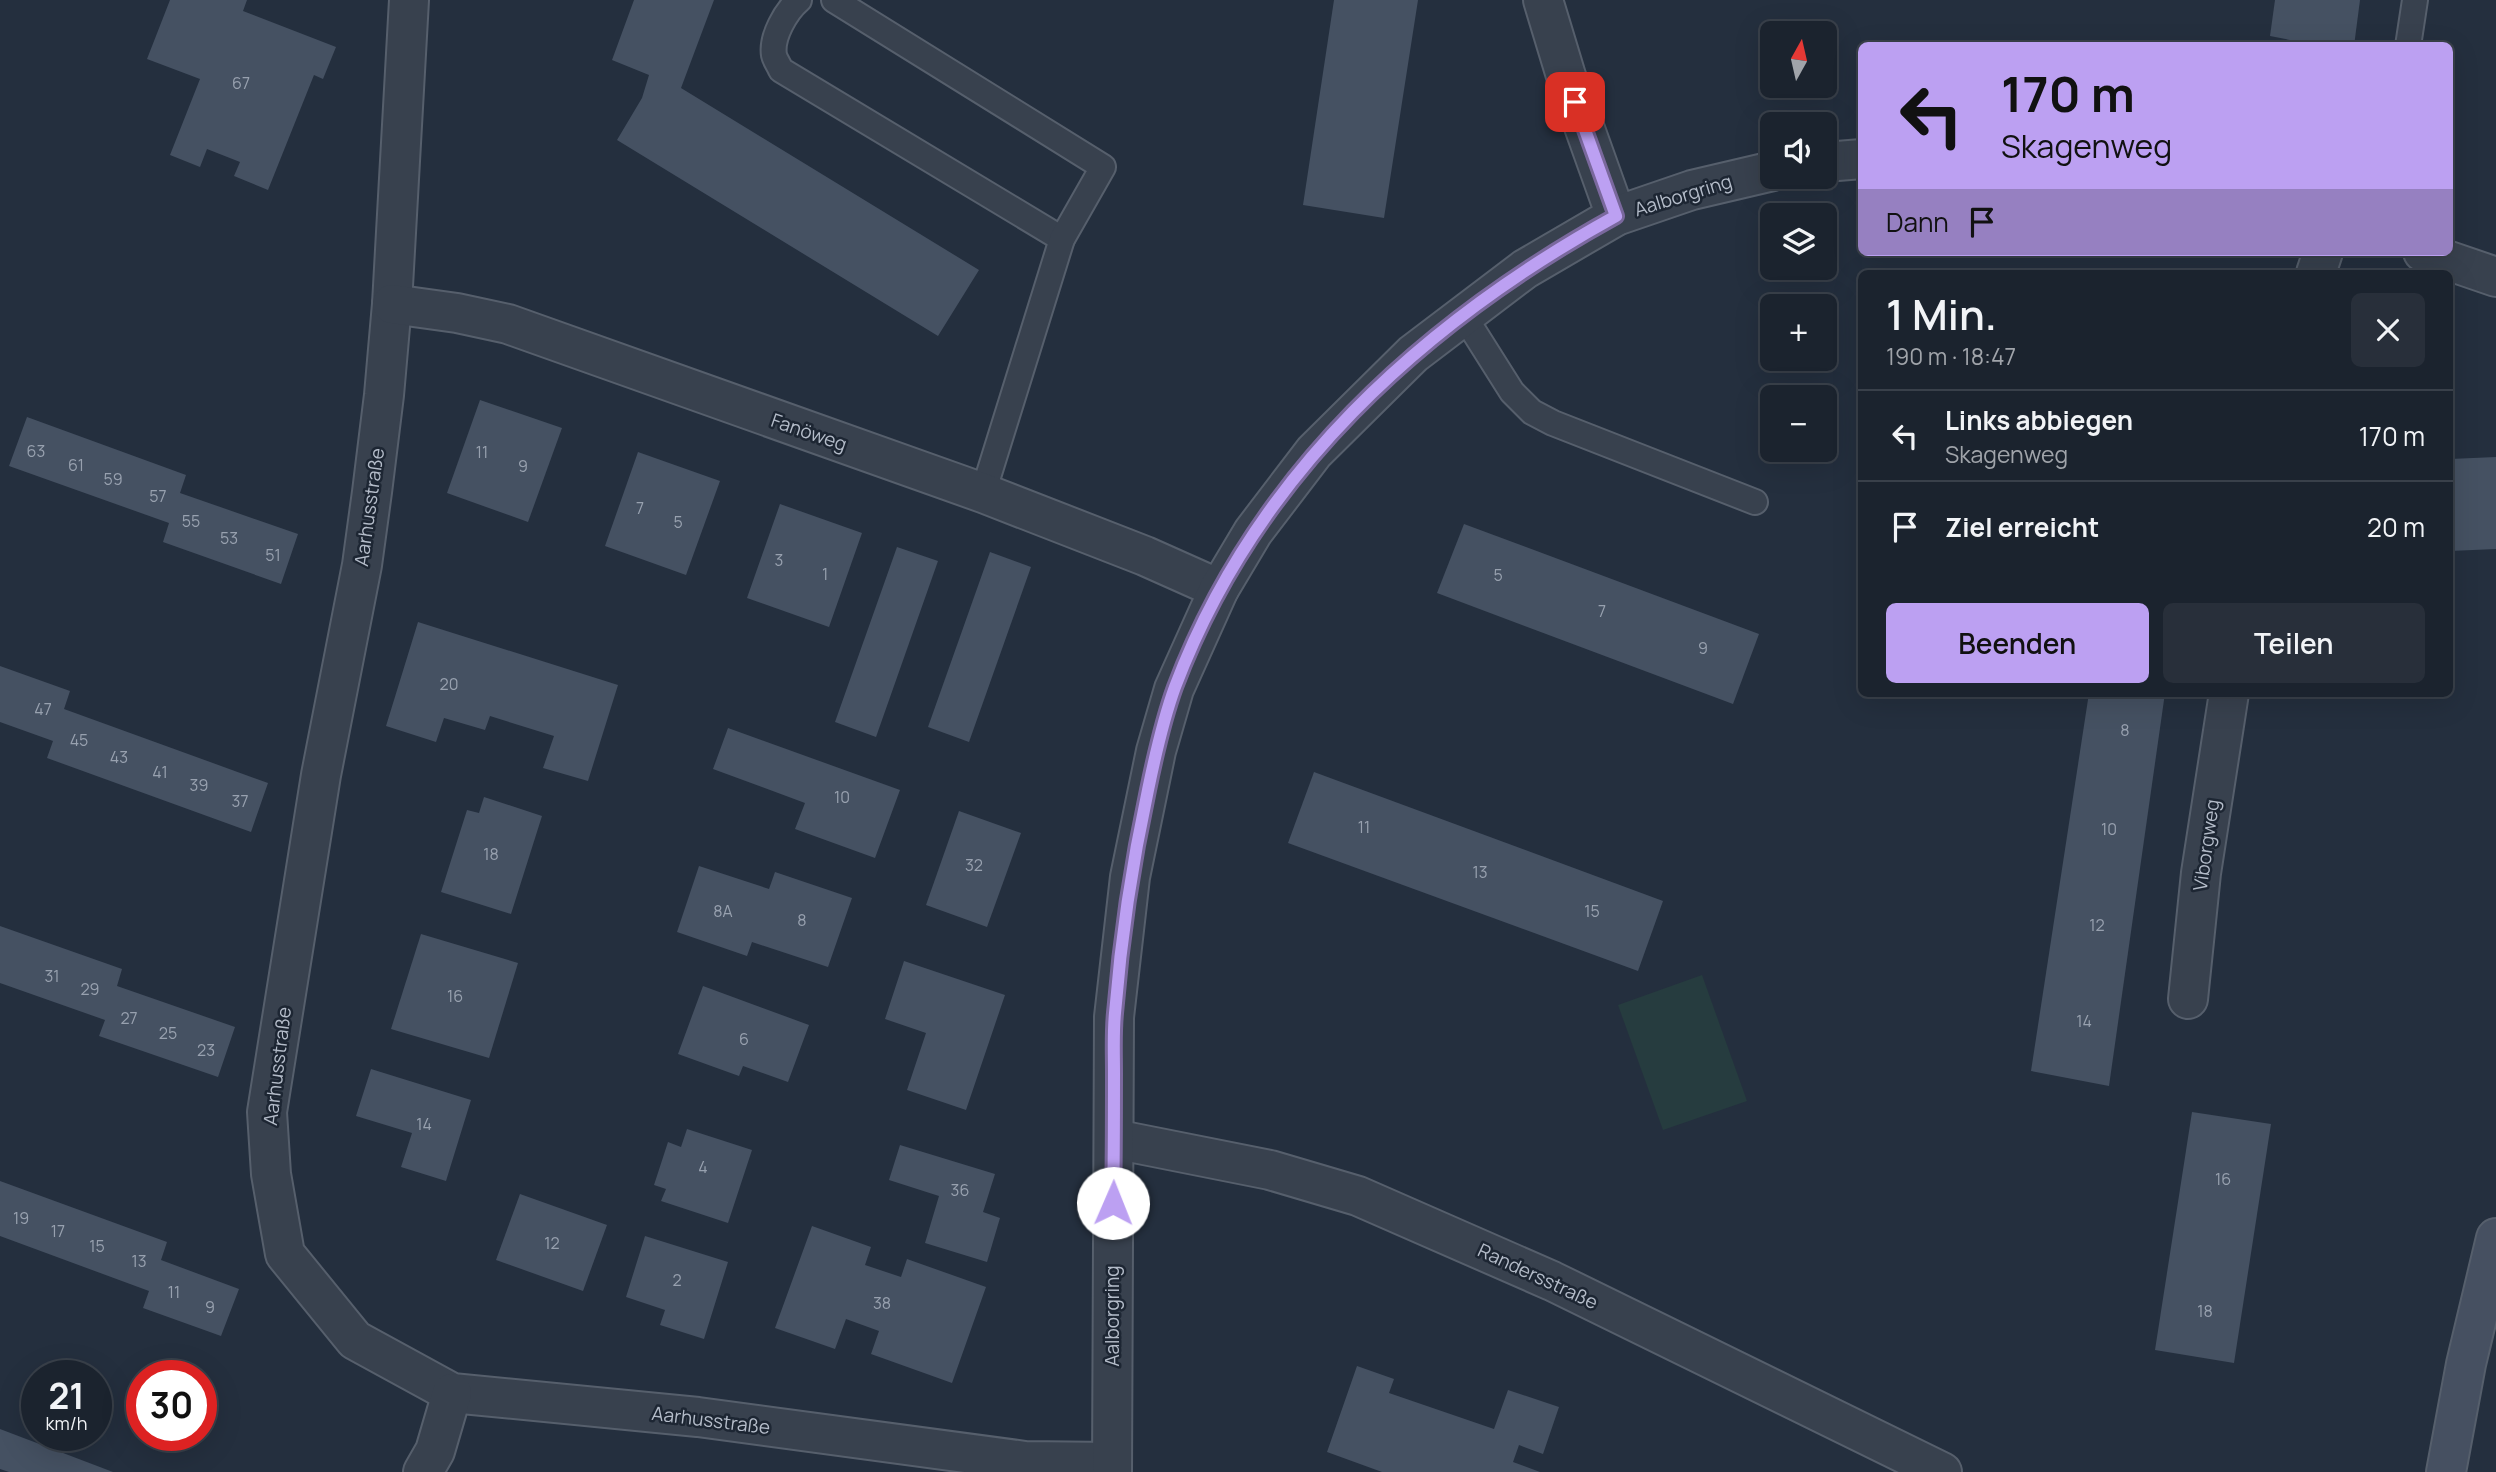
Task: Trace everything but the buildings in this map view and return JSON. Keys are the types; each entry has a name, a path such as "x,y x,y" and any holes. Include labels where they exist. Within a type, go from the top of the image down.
{"main road":[{"path":"2446,1472 2466,1364 2496,1238"}],"street":[{"name":"Aarhusstraße","path":"409,0 392,304 384,395 362,565 321,775 267,1112 271,1174 285,1254 355,1340 452,1393 698,1417 1025,1461 1112,1467"},
{"path":"1543,0 1566,76 1616,216"},
{"path":"1837,161 1858,159"},
{"name":"Aalborgring","path":"1112,1467 1114,1017 1130,877 1156,751 1174,689 1219,589 1252,533 1314,452 1413,354 1525,270 1616,216 1692,190 1760,174"},
{"path":"2435,256 2496,277"},
{"name":"Fanöweg","path":"392,304 457,313 508,324 983,493 1145,556 1219,589"},
{"name":"Viborgweg","path":"2188,999 2201,873 2229,697"},
{"name":"Randersstraße","path":"1114,1139 1270,1170 1358,1196 1552,1281 1942,1472"},
{"path":"423,1472 435,1451 452,1393"}],"lane":[{"path":"799,0 792,6 777,33 774,57 781,70 1062,239"},
{"path":"834,0 1103,167 1062,239 983,493"},
{"path":"2409,42 2415,0"},
{"path":"1465,316 1512,392 1532,412 1755,502"}],"green space":[{"path":"1702,975 1747,1101 1663,1130 1618,1005"}],"route":[{"path":"1113,1203 1114,1017 1130,877 1156,751 1174,689 1219,589 1252,533 1314,452 1413,354 1525,270 1616,216 1575,102"}]}
